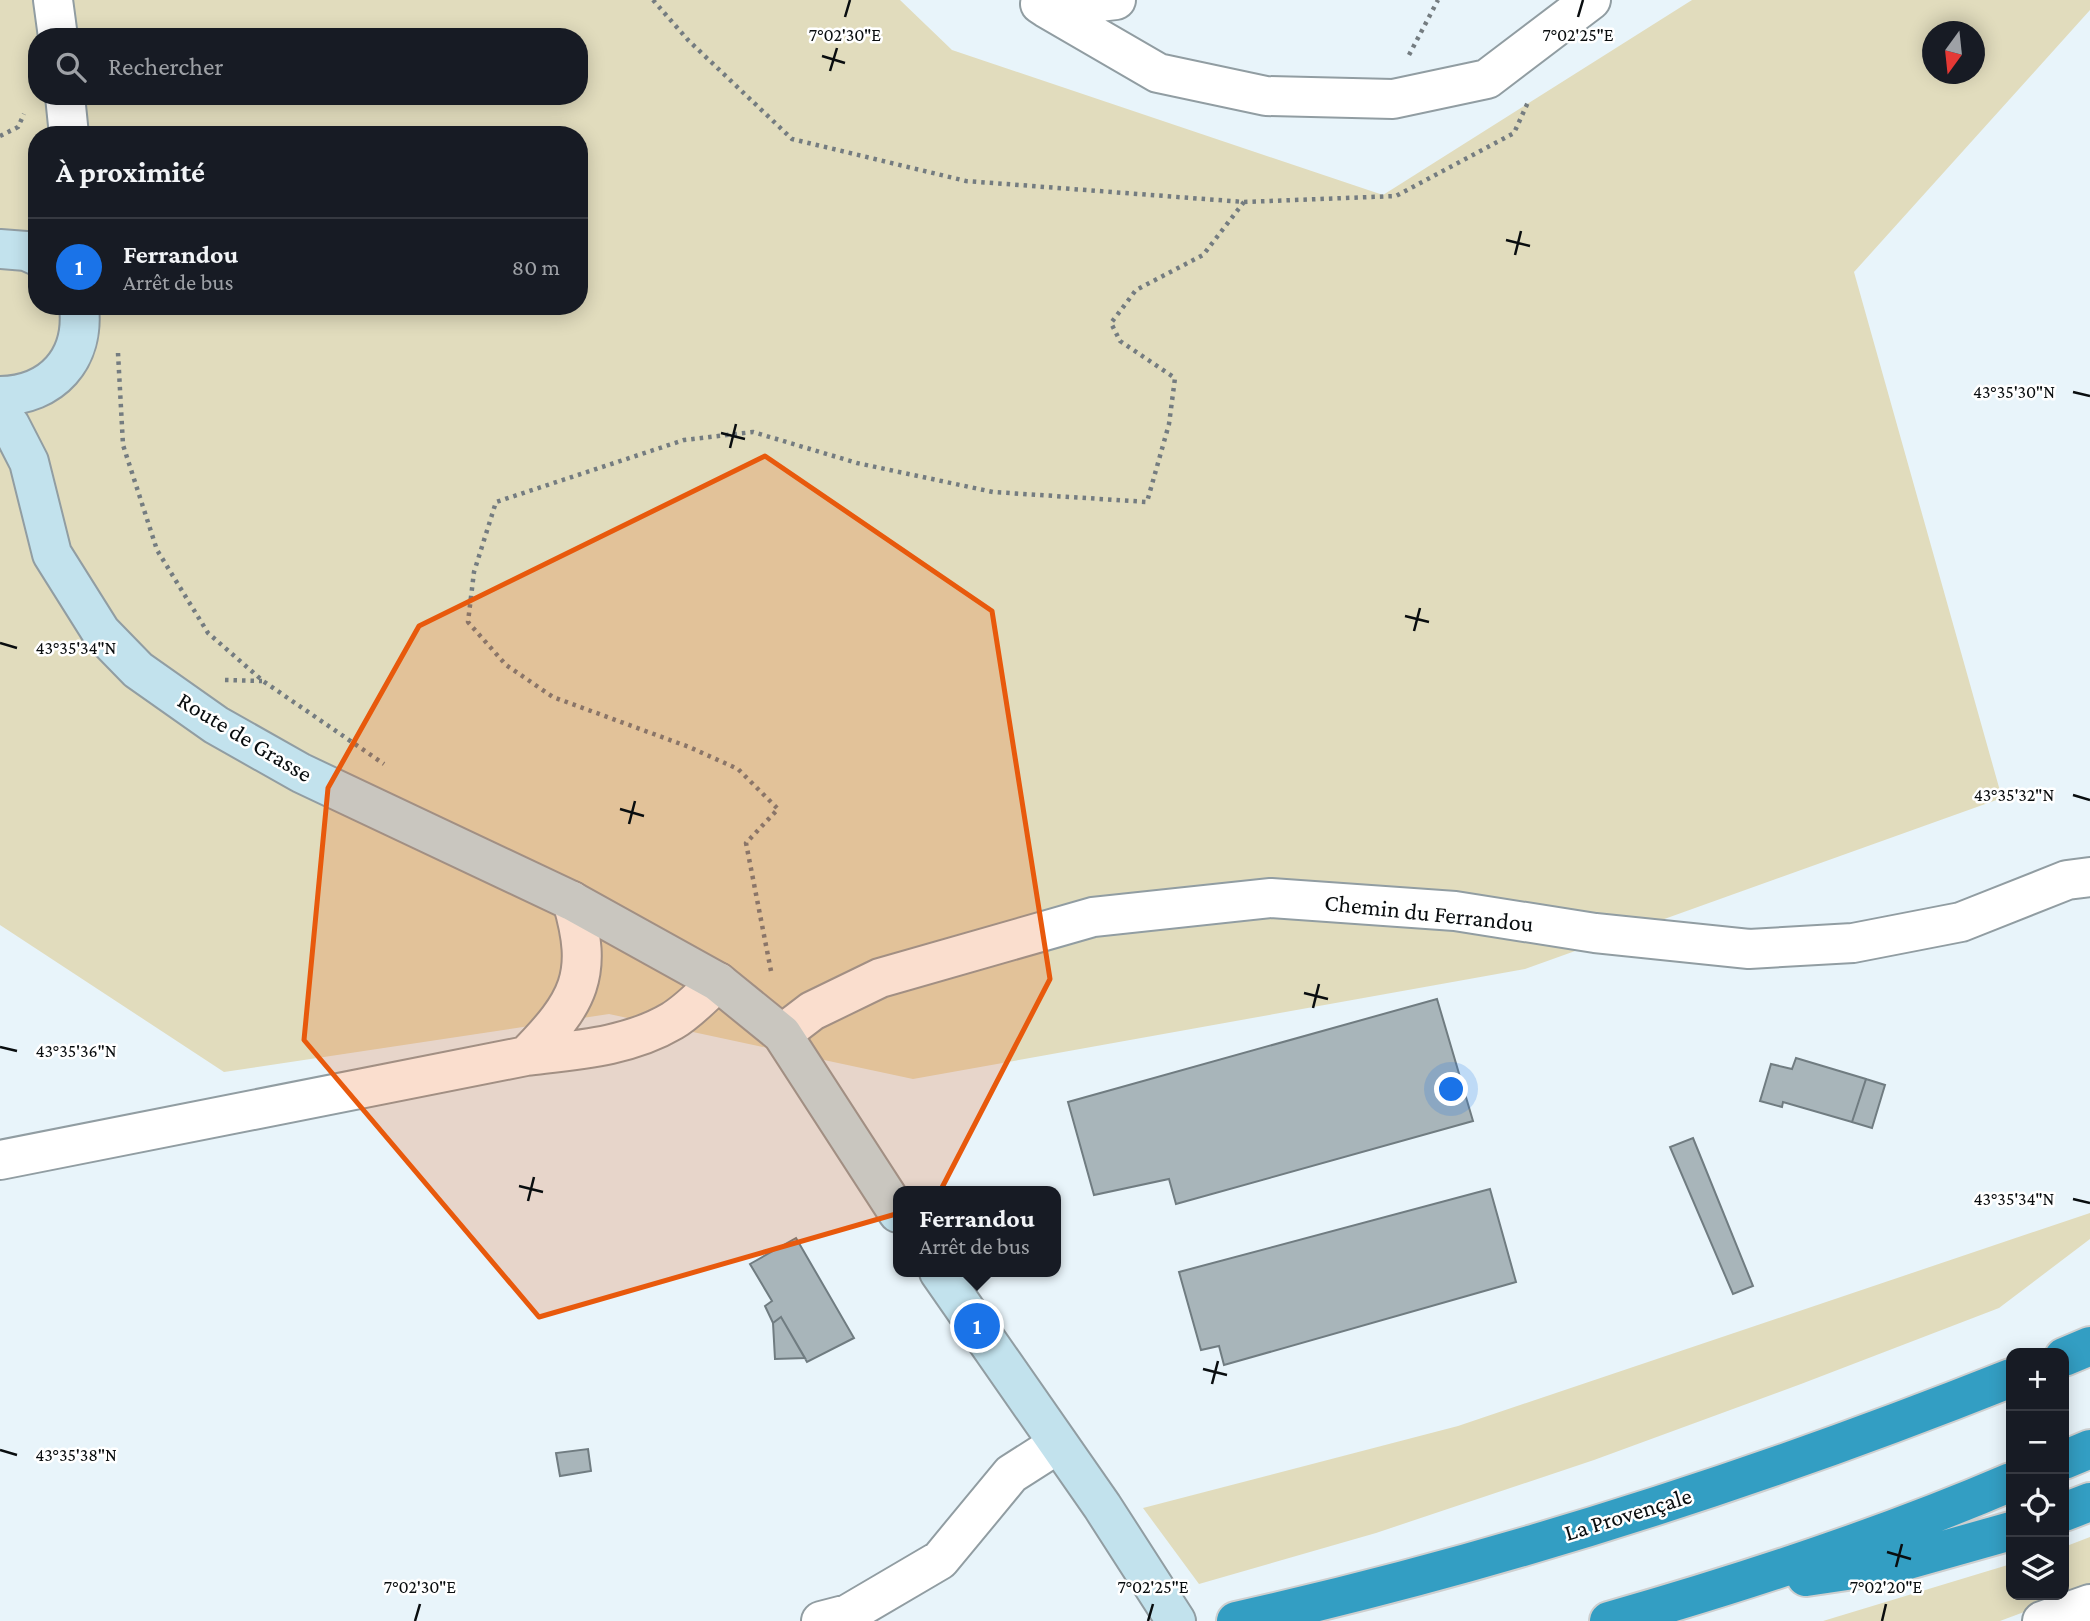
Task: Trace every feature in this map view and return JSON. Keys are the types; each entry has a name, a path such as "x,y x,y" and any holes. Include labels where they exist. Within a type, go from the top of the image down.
{"highway":[{"path":"2069,1355 2090,1346"},
{"name":"La Provençale","path":"1236,1621 1520,1546 1711,1489 1898,1423 2006,1380"},
{"path":"2069,1458 2090,1449"},
{"path":"1609,1621 1714,1591 1893,1528 2006,1484"},
{"path":"2069,1510 2090,1502"},
{"path":"1714,1591 1894,1564 2006,1532"}],"main road":[{"path":"0,396 24,394 45,386 64,370 76,349 81,325 80,315"},
{"name":"Route de Grasse","path":"29,462 31,422 45,386"},
{"name":"Route de Grasse","path":"0,414 10,425 29,462 52,554 102,632 138,670 216,725 301,774 572,901 718,982 782,1034 893,1205"},
{"path":"942,1277 1102,1506 1176,1621"}],"street":[{"path":"53,0 57,28"},
{"path":"1041,4 1116,0"},
{"path":"1041,4 1158,73 1266,96 1394,99 1487,79 1591,0"},
{"path":"66,105 68,126"},
{"name":"Chemin du Ferrandou","path":"782,1034 812,1011 880,978 1093,917 1271,898 1455,911 1595,933 1749,949 1853,943 1961,922 2067,880 2090,877"},
{"path":"526,1056 548,1033 574,997 584,958 582,935 572,901"},
{"path":"0,1160 526,1056 592,1048 635,1039 673,1021 718,982"},
{"path":"821,1621 848,1614 940,1560 1011,1474 1058,1444"},
{"path":"2042,1621 2090,1604"}],"path":[{"path":"653,0 688,40 792,139 966,181 1244,202 1396,196 1514,133 1535,89 1541,38"},
{"path":"1394,99 1404,64 1438,0"},
{"path":"782,1034 746,843 778,809 738,769 689,747 553,697 506,665 468,622 474,572 496,502 684,440 752,432 857,463 993,492 1147,502 1169,424 1175,378 1120,341 1111,323 1136,290 1203,255 1244,202"},
{"path":"117,342 123,445 157,550 208,633 263,681"}],"highlighted area":[{"path":"765,456 992,611 1050,979 934,1203 539,1317 304,1040 328,788 419,626"}],"shaded area":[{"path":"0,0 900,0 952,50 1383,195 1692,0 2090,0 2090,10 1854,272 2002,798 1525,969 913,1079 609,1014 224,1072 0,925"},
{"path":"2090,1213 2090,1239 1999,1308 1594,1460 1376,1533 1199,1584 1143,1508 1458,1426"},
{"path":"2090,1537 2090,1587 2069,1595 2069,1545"},
{"path":"2006,1566 2006,1600 2056,1600 2000,1621 1823,1621"}],"building":[{"path":"1437,999 1473,1121 1176,1204 1169,1179 1094,1195 1068,1102"},
{"path":"1796,1058 1866,1079 1852,1122 1783,1102 1782,1107 1760,1101 1771,1064 1792,1069"},
{"path":"1866,1079 1885,1085 1872,1128 1852,1122"},
{"path":"1693,1138 1753,1286 1733,1294 1670,1147"},
{"path":"1490,1189 1516,1282 1224,1365 1219,1346 1201,1350 1179,1272"},
{"path":"796,1238 854,1338 807,1362 781,1317 773,1323 765,1306 772,1301 750,1264"},
{"path":"781,1317 805,1358 775,1359 773,1323"},
{"path":"588,1449 591,1471 560,1476 556,1453"}],"place":[{"name":"Ferrandou","path":"977,1326"}]}
